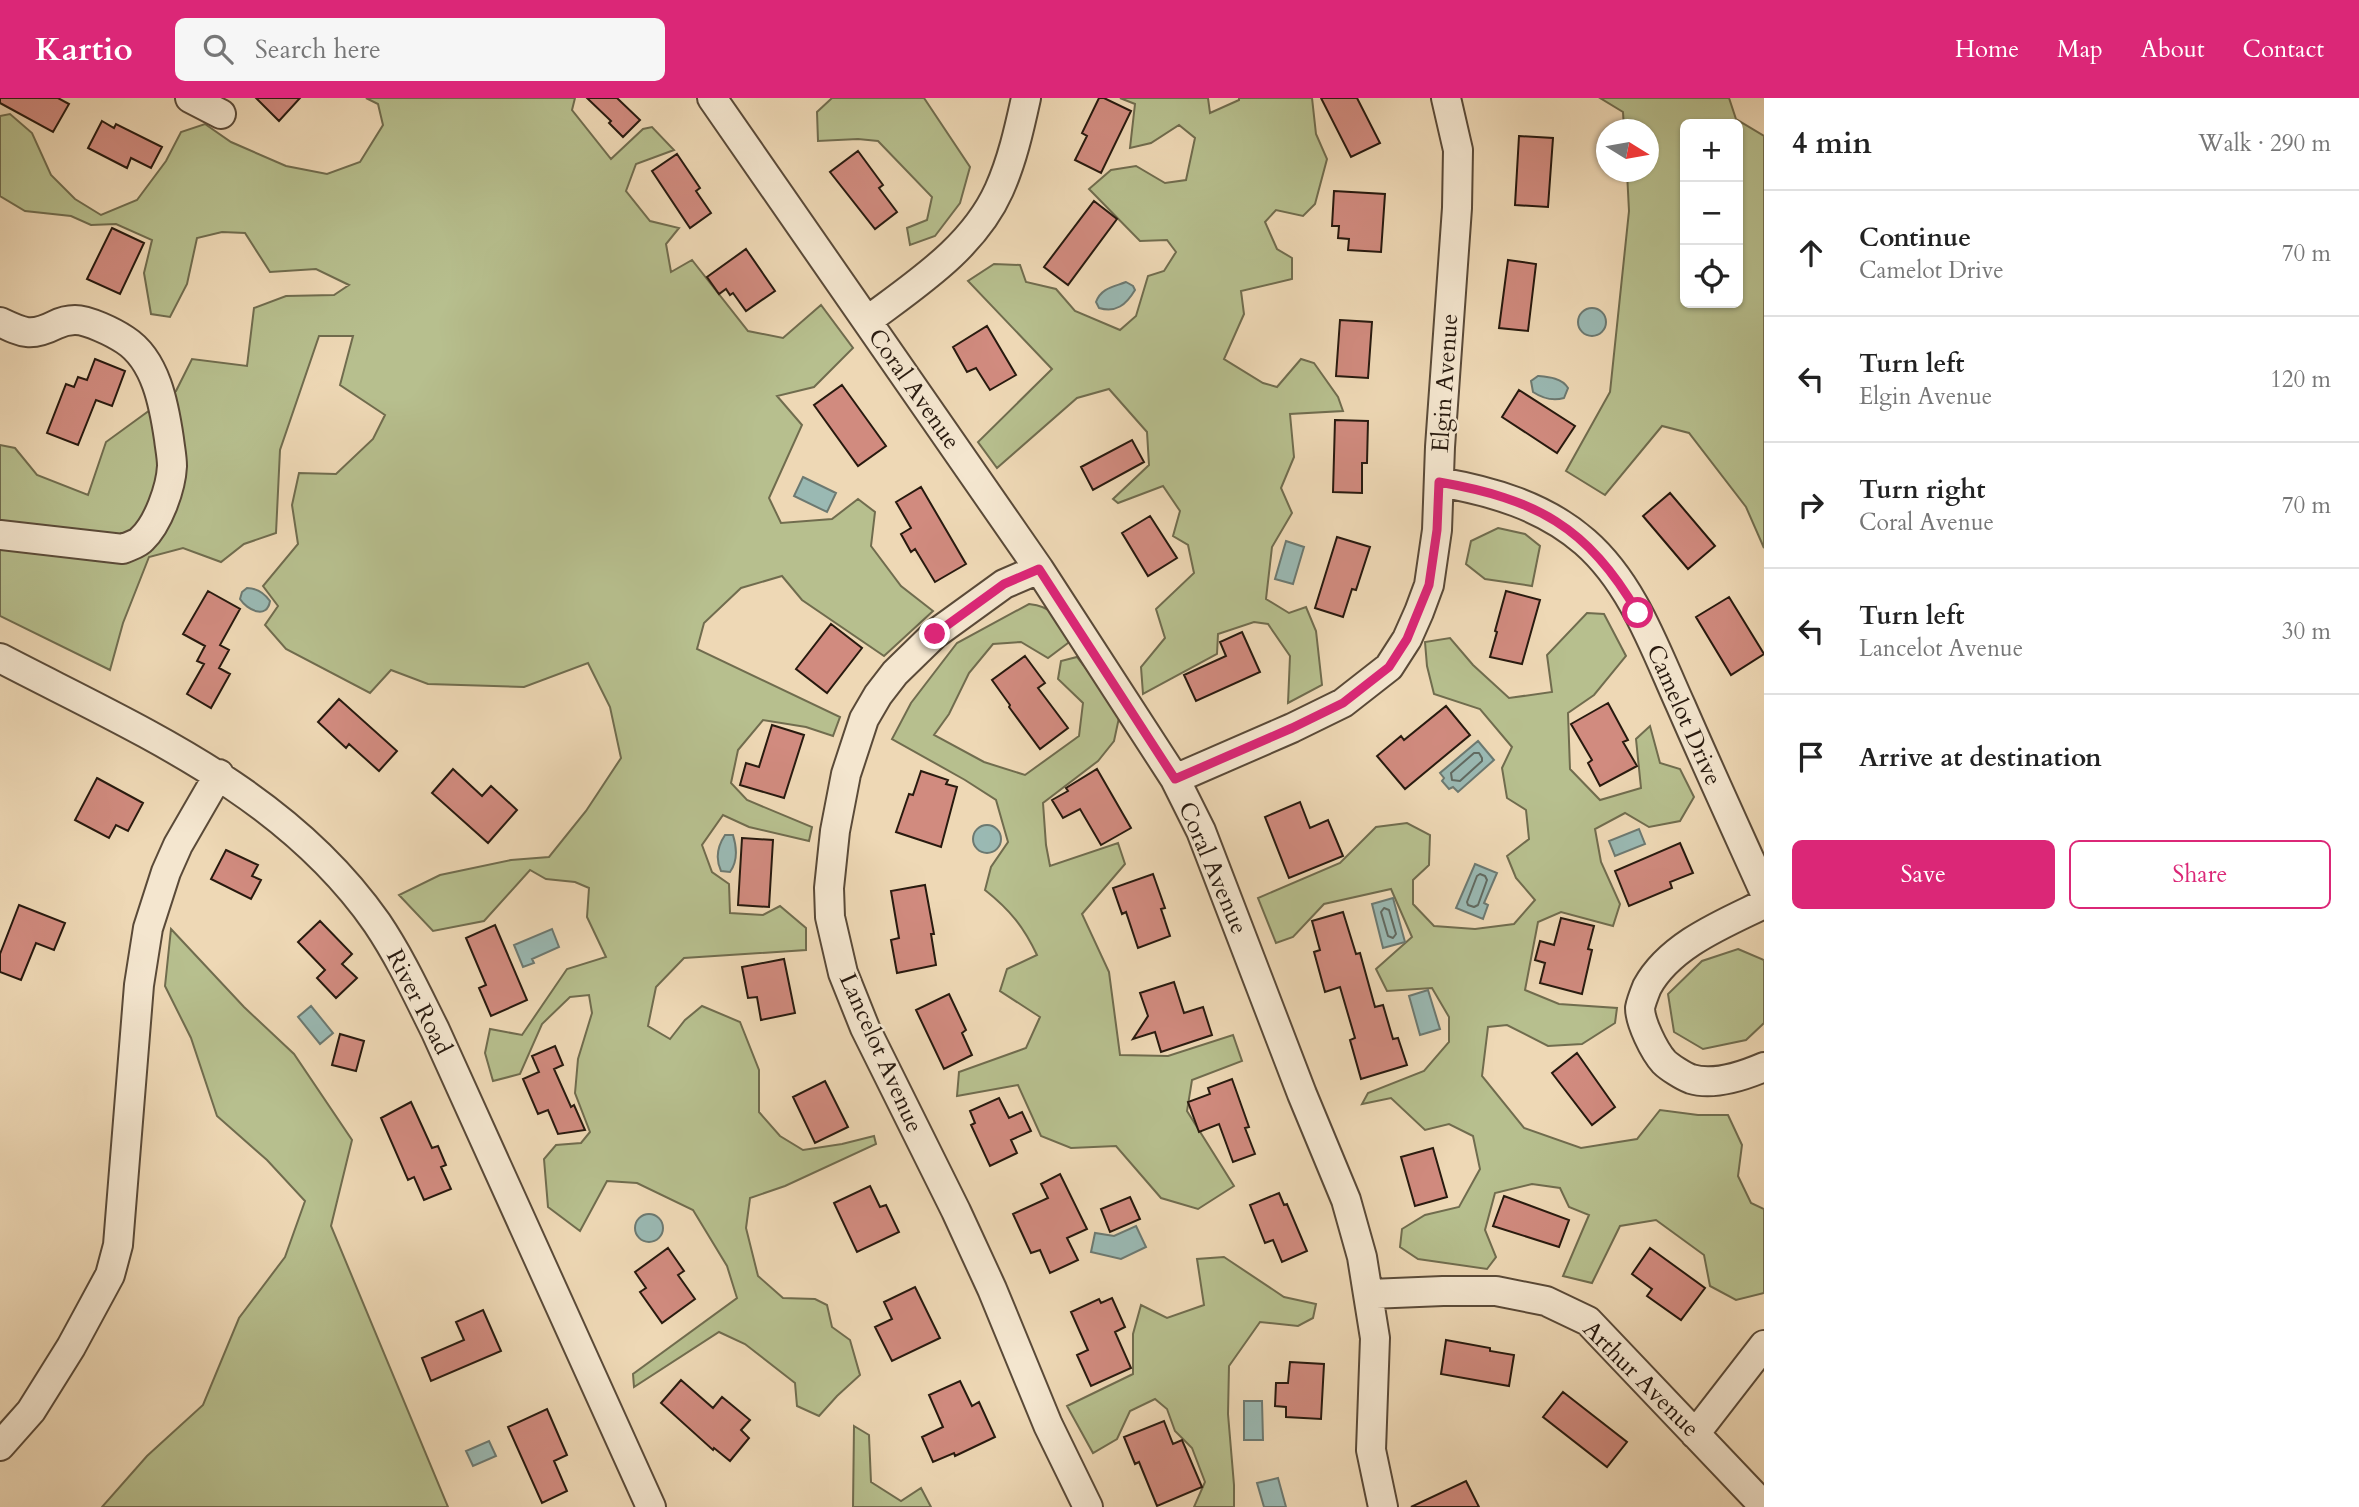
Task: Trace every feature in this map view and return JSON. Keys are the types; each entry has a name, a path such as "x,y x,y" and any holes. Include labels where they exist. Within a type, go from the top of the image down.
{"street":[{"path":"190,98 221,114"},
{"name":"Coral Avenue","path":"712,98 1039,569 1175,779 1206,843 1302,1094 1346,1200 1370,1294 1375,1338 1371,1450 1383,1507"},
{"path":"867,321 926,277 966,240 984,217 1009,166 1026,98"},
{"name":"Elgin Avenue","path":"1175,779 1343,703 1389,667 1407,639 1429,585 1437,530 1457,208 1458,150 1446,98"},
{"path":"0,322 32,334 62,321 76,320 111,332 127,341 141,354 159,392 172,464 168,489 158,513 141,540 123,549 0,535"},
{"name":"Camelot Drive","path":"1439,482 1483,491 1534,508 1585,542 1606,564 1638,613 1764,891"},
{"name":"Lancelot Avenue","path":"1039,569 1004,584 935,634 905,663 878,695 864,719 846,774 829,888 831,917 843,973 865,1028 956,1211 992,1289 1048,1425 1088,1507"},
{"name":"River Road","path":"0,658 219,774 291,829 347,885 377,923 404,968 441,1043 651,1507"},
{"path":"0,1446 31,1412 71,1348 110,1275 118,1245 139,985 148,928 178,845 219,774"},
{"path":"1764,904 1718,927 1663,965 1647,988 1640,1008 1647,1035 1664,1063 1691,1079 1726,1081 1764,1067"},
{"name":"Arthur Avenue","path":"1370,1294 1496,1291 1546,1301 1588,1321 1764,1506"},
{"path":"1695,1434 1764,1345"}],"green space":[{"path":"366,98 575,98 572,110 611,159 643,129 652,127 674,150 636,164 626,191 650,221 679,228 666,244 671,272 692,260 748,331 783,338 821,305 853,348 814,387 777,396 802,425 769,498 781,523 832,519 858,499 875,512 871,546 901,586 933,611 884,656 802,600 782,576 741,588 704,623 697,649 840,717 833,736 806,727 763,720 738,750 731,783 747,800 812,827 809,841 749,827 723,815 702,845 712,872 729,884 730,913 763,915 780,906 806,928 806,950 684,958 656,987 648,1026 670,1039 685,1020 702,1006 740,1022 759,1070 759,1112 780,1136 803,1150 874,1136 876,1144 785,1186 750,1198 746,1228 758,1276 783,1298 815,1299 827,1305 832,1327 850,1340 860,1375 819,1416 797,1406 795,1383 745,1344 719,1332 634,1387 633,1374 737,1298 727,1266 693,1210 637,1183 607,1181 580,1231 548,1207 544,1159 556,1145 581,1143 590,1132 575,1093 578,1059 592,1013 589,995 570,997 542,1024 520,1074 493,1081 485,1053 490,1029 522,1035 567,969 606,957 587,917 589,888 575,882 546,879 530,870 484,921 433,931 399,895 440,875 511,860 549,857 586,811 621,758 610,707 588,663 524,687 428,684 391,670 370,693 286,649 265,625 278,606 263,586 298,544 292,505 299,473 336,474 373,439 385,415 340,385 353,336 319,336 280,450 276,533 244,544 221,562 183,548 149,557 123,623 110,670 0,616 0,445 15,448 37,475 88,495 106,442 176,391 192,359 247,366 254,308 286,296 334,295 349,285 316,269 270,272 245,233 222,232 197,238 187,284 170,317 151,314 144,273 152,240 116,224 91,225 71,216 25,211 0,196 0,116 10,114 32,133 51,175 75,199 101,215 137,200 166,161 181,132 205,124 231,142 286,166 327,174 360,162 383,125 378,104"},
{"path":"832,98 924,98 970,167 960,203 935,236 910,245 907,228 927,220 932,197 878,141 818,141 817,112"},
{"path":"1120,98 1208,98 1210,113 1239,98 1312,98 1316,134 1327,159 1315,204 1303,216 1276,210 1265,222 1277,249 1292,258 1292,279 1241,291 1244,314 1224,359 1263,383 1277,387 1301,359 1314,363 1338,397 1343,411 1290,414 1294,457 1281,488 1292,513 1272,547 1266,599 1289,613 1306,607 1316,631 1322,685 1288,703 1290,656 1268,624 1254,622 1218,634 1217,654 1143,694 1141,667 1165,638 1156,609 1194,573 1188,545 1173,536 1180,511 1163,486 1118,503 1113,499 1149,465 1147,432 1109,389 1077,398 997,468 978,442 1052,369 968,281 994,264 1020,265 1026,282 1056,289 1075,311 1120,330 1136,316 1148,276 1164,271 1176,252 1167,240 1140,241 1089,189 1111,170 1136,166 1165,183 1186,180 1195,138 1179,125 1151,143 1130,148 1135,104"},
{"path":"1600,98 1729,98 1736,119 1680,119 1680,308 1743,308 1743,123 1764,136 1764,548 1746,507 1689,433 1662,426 1605,495 1566,471 1610,392 1629,211 1628,182 1659,182 1659,119 1623,119 1623,112"},
{"path":"1498,528 1525,534 1540,546 1532,586 1485,579 1466,564 1471,541"},
{"path":"1029,604 1056,615 1072,640 1048,658 1021,642 993,644 969,673 949,714 934,735 984,762 1025,775 1079,736 1083,703 1058,679 1061,661 1077,657 1120,713 1114,741 1098,761 1043,803 1046,845 1050,866 1118,843 1125,864 1082,914 1109,972 1120,1055 1168,1056 1233,1035 1242,1061 1192,1080 1187,1111 1234,1186 1198,1209 1161,1198 1116,1146 1071,1148 1041,1136 1018,1085 957,1096 959,1072 1026,1048 1040,1017 1000,991 1007,969 1037,955 1015,919 985,890 991,867 1008,842 996,800 892,739 911,703 957,643"},
{"path":"1587,613 1604,614 1626,656 1594,695 1568,713 1570,769 1600,800 1641,788 1636,739 1650,726 1660,763 1680,769 1694,797 1680,821 1649,827 1625,813 1595,829 1601,862 1620,904 1613,926 1561,912 1538,922 1525,990 1559,1004 1617,1008 1615,1023 1582,1044 1548,1046 1507,1025 1488,1027 1482,1076 1524,1128 1581,1148 1637,1139 1660,1110 1698,1115 1728,1115 1742,1145 1738,1176 1751,1203 1764,1209 1764,1293 1736,1300 1710,1286 1704,1255 1656,1220 1620,1226 1592,1283 1563,1276 1589,1215 1569,1207 1560,1188 1532,1184 1495,1193 1485,1230 1496,1257 1487,1269 1418,1259 1400,1247 1402,1229 1425,1215 1459,1207 1480,1169 1473,1136 1449,1124 1425,1130 1391,1098 1362,1104 1368,1093 1424,1071 1449,1042 1449,1017 1432,988 1387,991 1376,969 1412,937 1391,889 1324,904 1293,937 1276,943 1258,898 1340,863 1376,827 1407,823 1430,835 1429,865 1413,880 1413,904 1434,926 1475,929 1514,924 1535,900 1516,878 1507,856 1529,839 1526,810 1507,798 1502,768 1512,747 1480,709 1434,694 1427,666 1425,642 1450,638 1473,665 1509,698 1552,692 1547,655"},
{"path":"171,929 244,1007 294,1054 352,1140 331,1226 448,1507 102,1507 147,1456 203,1405 239,1318 285,1257 305,1201 267,1160 217,1116 191,1038 165,986"},
{"path":"1738,949 1764,960 1764,1023 1746,1040 1703,1049 1674,1032 1668,994 1702,961"},
{"path":"1224,1257 1284,1297 1316,1304 1313,1318 1298,1326 1260,1322 1229,1366 1228,1414 1234,1507 1194,1507 1205,1482 1192,1448 1175,1431 1167,1409 1155,1399 1130,1411 1117,1439 1093,1453 1067,1406 1133,1374 1133,1334 1141,1305 1167,1318 1204,1305 1197,1259"},
{"path":"854,1426 869,1435 871,1482 901,1501 921,1488 931,1507 853,1507"}],"water":[{"path":"1126,282 1135,290 1124,304 1111,309 1099,308 1096,302 1101,294"},
{"path":"1592,308 1602,312 1606,322 1602,332 1592,336 1582,332 1578,322 1582,312"},
{"path":"1538,376 1562,382 1568,388 1564,398 1548,398 1533,392 1531,381"},
{"path":"803,477 836,493 827,512 794,496"},
{"path":"1286,541 1304,547 1293,584 1275,579"},
{"path":"247,588 257,590 268,598 270,601 265,610 256,611 243,603 240,599"},
{"path":"1478,741 1494,760 1458,792 1453,787 1449,789 1442,781 1444,778 1440,773"},
{"path":"987,825 997,829 1001,839 997,849 987,853 977,849 973,839 977,829"},
{"path":"1639,829 1645,844 1615,856 1609,841"},
{"path":"725,835 733,835 735,845 736,859 730,872 721,871 718,862 720,844"},
{"path":"1475,864 1497,873 1484,903 1488,905 1483,919 1456,908"},
{"path":"1393,898 1405,942 1383,948 1372,904"},
{"path":"552,929 559,947 532,959 534,963 523,967 514,945"},
{"path":"1428,990 1440,1029 1420,1035 1409,996"},
{"path":"311,1006 333,1033 320,1044 298,1017"},
{"path":"649,1214 659,1218 663,1228 659,1238 649,1242 639,1238 635,1228 639,1218"},
{"path":"1136,1226 1146,1247 1121,1259 1091,1252 1095,1233 1114,1236"},
{"path":"1244,1401 1262,1401 1263,1440 1244,1440"},
{"path":"489,1441 496,1456 473,1466 466,1451"},
{"path":"1278,1478 1286,1507 1264,1507 1257,1483"}],"building":[{"path":"0,98 58,98 69,104 53,132 0,103"},
{"path":"256,98 300,98 279,121"},
{"path":"587,98 617,98 640,120 623,137"},
{"path":"1099,98 1131,111 1101,173 1075,160 1087,136 1082,133"},
{"path":"1321,98 1357,98 1380,143 1351,157"},
{"path":"102,121 114,128 116,124 162,147 151,168 131,158 127,168 88,148"},
{"path":"1519,136 1553,138 1548,207 1515,205"},
{"path":"858,151 883,185 879,188 897,212 875,229 830,172"},
{"path":"677,154 700,188 696,191 711,213 690,228 652,171"},
{"path":"1334,191 1385,194 1381,252 1348,250 1349,239 1338,238 1339,226 1332,226"},
{"path":"1094,201 1117,219 1068,285 1044,267"},
{"path":"112,228 144,243 120,294 87,279"},
{"path":"746,249 775,291 746,311 733,293 730,295 726,289 719,294 707,277"},
{"path":"1508,260 1536,264 1528,331 1499,328"},
{"path":"1340,320 1372,322 1368,378 1336,376"},
{"path":"987,326 1016,375 990,390 976,368 967,372 953,347"},
{"path":"95,359 125,371 112,406 96,400 78,445 47,433 66,384 74,387 78,377 87,380"},
{"path":"842,385 886,446 858,466 814,405"},
{"path":"1519,390 1575,426 1557,453 1502,417"},
{"path":"1335,420 1368,421 1367,463 1362,463 1362,493 1333,492"},
{"path":"1132,440 1144,462 1093,490 1081,467"},
{"path":"921,487 966,564 935,582 915,549 911,552 901,534 911,528 896,502"},
{"path":"1670,493 1715,546 1688,569 1643,516"},
{"path":"1150,516 1177,558 1148,576 1122,533"},
{"path":"1337,537 1370,547 1356,590 1352,589 1343,617 1315,608"},
{"path":"208,591 240,609 220,645 229,650 219,668 230,674 211,708 187,694 204,664 197,661 205,646 183,634"},
{"path":"1506,591 1540,600 1522,664 1490,657"},
{"path":"1729,597 1764,654 1731,675 1696,617"},
{"path":"831,624 862,648 827,693 796,669"},
{"path":"1242,632 1260,672 1196,701 1184,675 1226,656 1220,642"},
{"path":"1025,656 1045,683 1038,688 1068,728 1040,749 992,680"},
{"path":"339,699 397,751 379,771 349,744 346,748 318,722"},
{"path":"1608,703 1628,740 1623,742 1637,766 1600,786 1588,763 1592,760 1571,724"},
{"path":"1446,706 1470,735 1405,789 1377,756 1401,736 1404,740"},
{"path":"772,725 804,735 784,798 740,785 746,763 759,767"},
{"path":"453,769 482,796 491,786 517,810 488,843 432,793"},
{"path":"1097,769 1131,828 1101,845 1080,809 1063,818 1052,800"},
{"path":"921,771 948,780 946,784 957,787 941,847 896,832 909,794 913,795"},
{"path":"97,778 143,803 128,831 116,825 109,838 75,820"},
{"path":"1300,802 1310,828 1328,820 1343,856 1289,878 1265,817"},
{"path":"742,838 773,840 769,907 738,905"},
{"path":"1680,843 1693,873 1670,882 1672,888 1629,906 1615,871"},
{"path":"226,850 258,865 252,876 261,880 251,899 211,879"},
{"path":"1153,874 1165,908 1161,909 1170,936 1138,948 1126,912 1122,914 1113,888"},
{"path":"925,885 934,934 931,934 936,965 897,973 891,940 899,938 891,891"},
{"path":"19,905 65,923 54,950 36,943 21,980 0,972 0,954"},
{"path":"1343,912 1356,954 1360,953 1375,1007 1383,1005 1393,1039 1398,1038 1407,1065 1361,1079 1350,1040 1355,1038 1340,987 1325,992 1314,952 1320,950 1312,921"},
{"path":"1561,918 1594,926 1588,949 1592,950 1582,994 1540,983 1545,963 1535,960 1540,941 1554,945"},
{"path":"320,921 352,954 342,964 357,978 336,998 317,978 325,970 298,942"},
{"path":"495,925 527,1000 491,1016 479,988 486,985 466,938"},
{"path":"784,959 795,1013 761,1020 757,997 748,998 742,967"},
{"path":"1174,982 1184,1013 1203,1007 1212,1035 1161,1052 1155,1032 1133,1039 1148,1016 1140,993"},
{"path":"949,994 966,1030 962,1033 972,1055 944,1069 916,1010"},
{"path":"340,1034 364,1041 356,1071 332,1065"},
{"path":"555,1046 563,1065 554,1069 585,1130 558,1134 548,1110 538,1114 523,1079 539,1072 532,1056"},
{"path":"1577,1053 1615,1107 1592,1125 1552,1073"},
{"path":"1232,1079 1249,1127 1245,1128 1255,1154 1233,1162 1219,1124 1199,1132 1188,1102 1210,1094 1208,1088"},
{"path":"825,1081 848,1127 815,1143 793,1097"},
{"path":"999,1098 1009,1118 1022,1112 1031,1131 1011,1140 1017,1153 990,1166 971,1125 975,1123 970,1111"},
{"path":"411,1102 432,1148 438,1146 446,1165 441,1167 451,1189 424,1200 414,1177 408,1180 381,1118"},
{"path":"1433,1148 1447,1197 1415,1206 1401,1157"},
{"path":"1060,1174 1087,1229 1067,1238 1078,1260 1050,1273 1040,1250 1031,1253 1013,1214 1048,1198 1041,1184"},
{"path":"870,1186 880,1207 886,1205 899,1232 857,1252 834,1203"},
{"path":"1279,1193 1284,1205 1287,1204 1307,1251 1282,1262 1273,1240 1265,1243 1250,1205"},
{"path":"1504,1196 1569,1220 1559,1247 1493,1226"},
{"path":"1130,1197 1140,1219 1110,1232 1101,1209"},
{"path":"668,1248 684,1271 678,1275 695,1299 662,1323 640,1292 646,1288 635,1272"},
{"path":"1650,1248 1705,1288 1681,1320 1647,1296 1652,1289 1632,1274"},
{"path":"915,1287 940,1338 892,1361 875,1327 892,1319 884,1302"},
{"path":"1112,1298 1125,1327 1115,1332 1131,1368 1091,1386 1077,1355 1088,1350 1071,1312 1099,1299 1101,1303"},
{"path":"483,1310 501,1351 431,1381 422,1358 464,1340 456,1322"},
{"path":"1446,1340 1514,1355 1509,1386 1441,1374"},
{"path":"1290,1362 1324,1364 1321,1419 1286,1417 1286,1407 1275,1406 1276,1383 1288,1383"},
{"path":"681,1380 713,1408 722,1397 750,1420 741,1430 749,1438 730,1461 714,1448 713,1450 661,1403"},
{"path":"960,1381 972,1406 979,1402 995,1437 955,1456 954,1453 933,1462 922,1437 943,1427 929,1395"},
{"path":"1563,1392 1627,1442 1607,1467 1543,1417"},
{"path":"547,1409 567,1455 554,1461 567,1491 542,1503 508,1427"},
{"path":"1164,1421 1173,1444 1182,1440 1202,1487 1157,1506 1139,1462 1135,1464 1124,1437"},
{"path":"1466,1481 1479,1507 1411,1507"}],"route":[{"path":"935,634 1004,584 1039,569 1175,779 1343,703 1389,667 1407,639 1429,585 1437,530 1439,482 1502,496 1534,508 1561,524 1585,542 1606,564 1638,613"}]}
